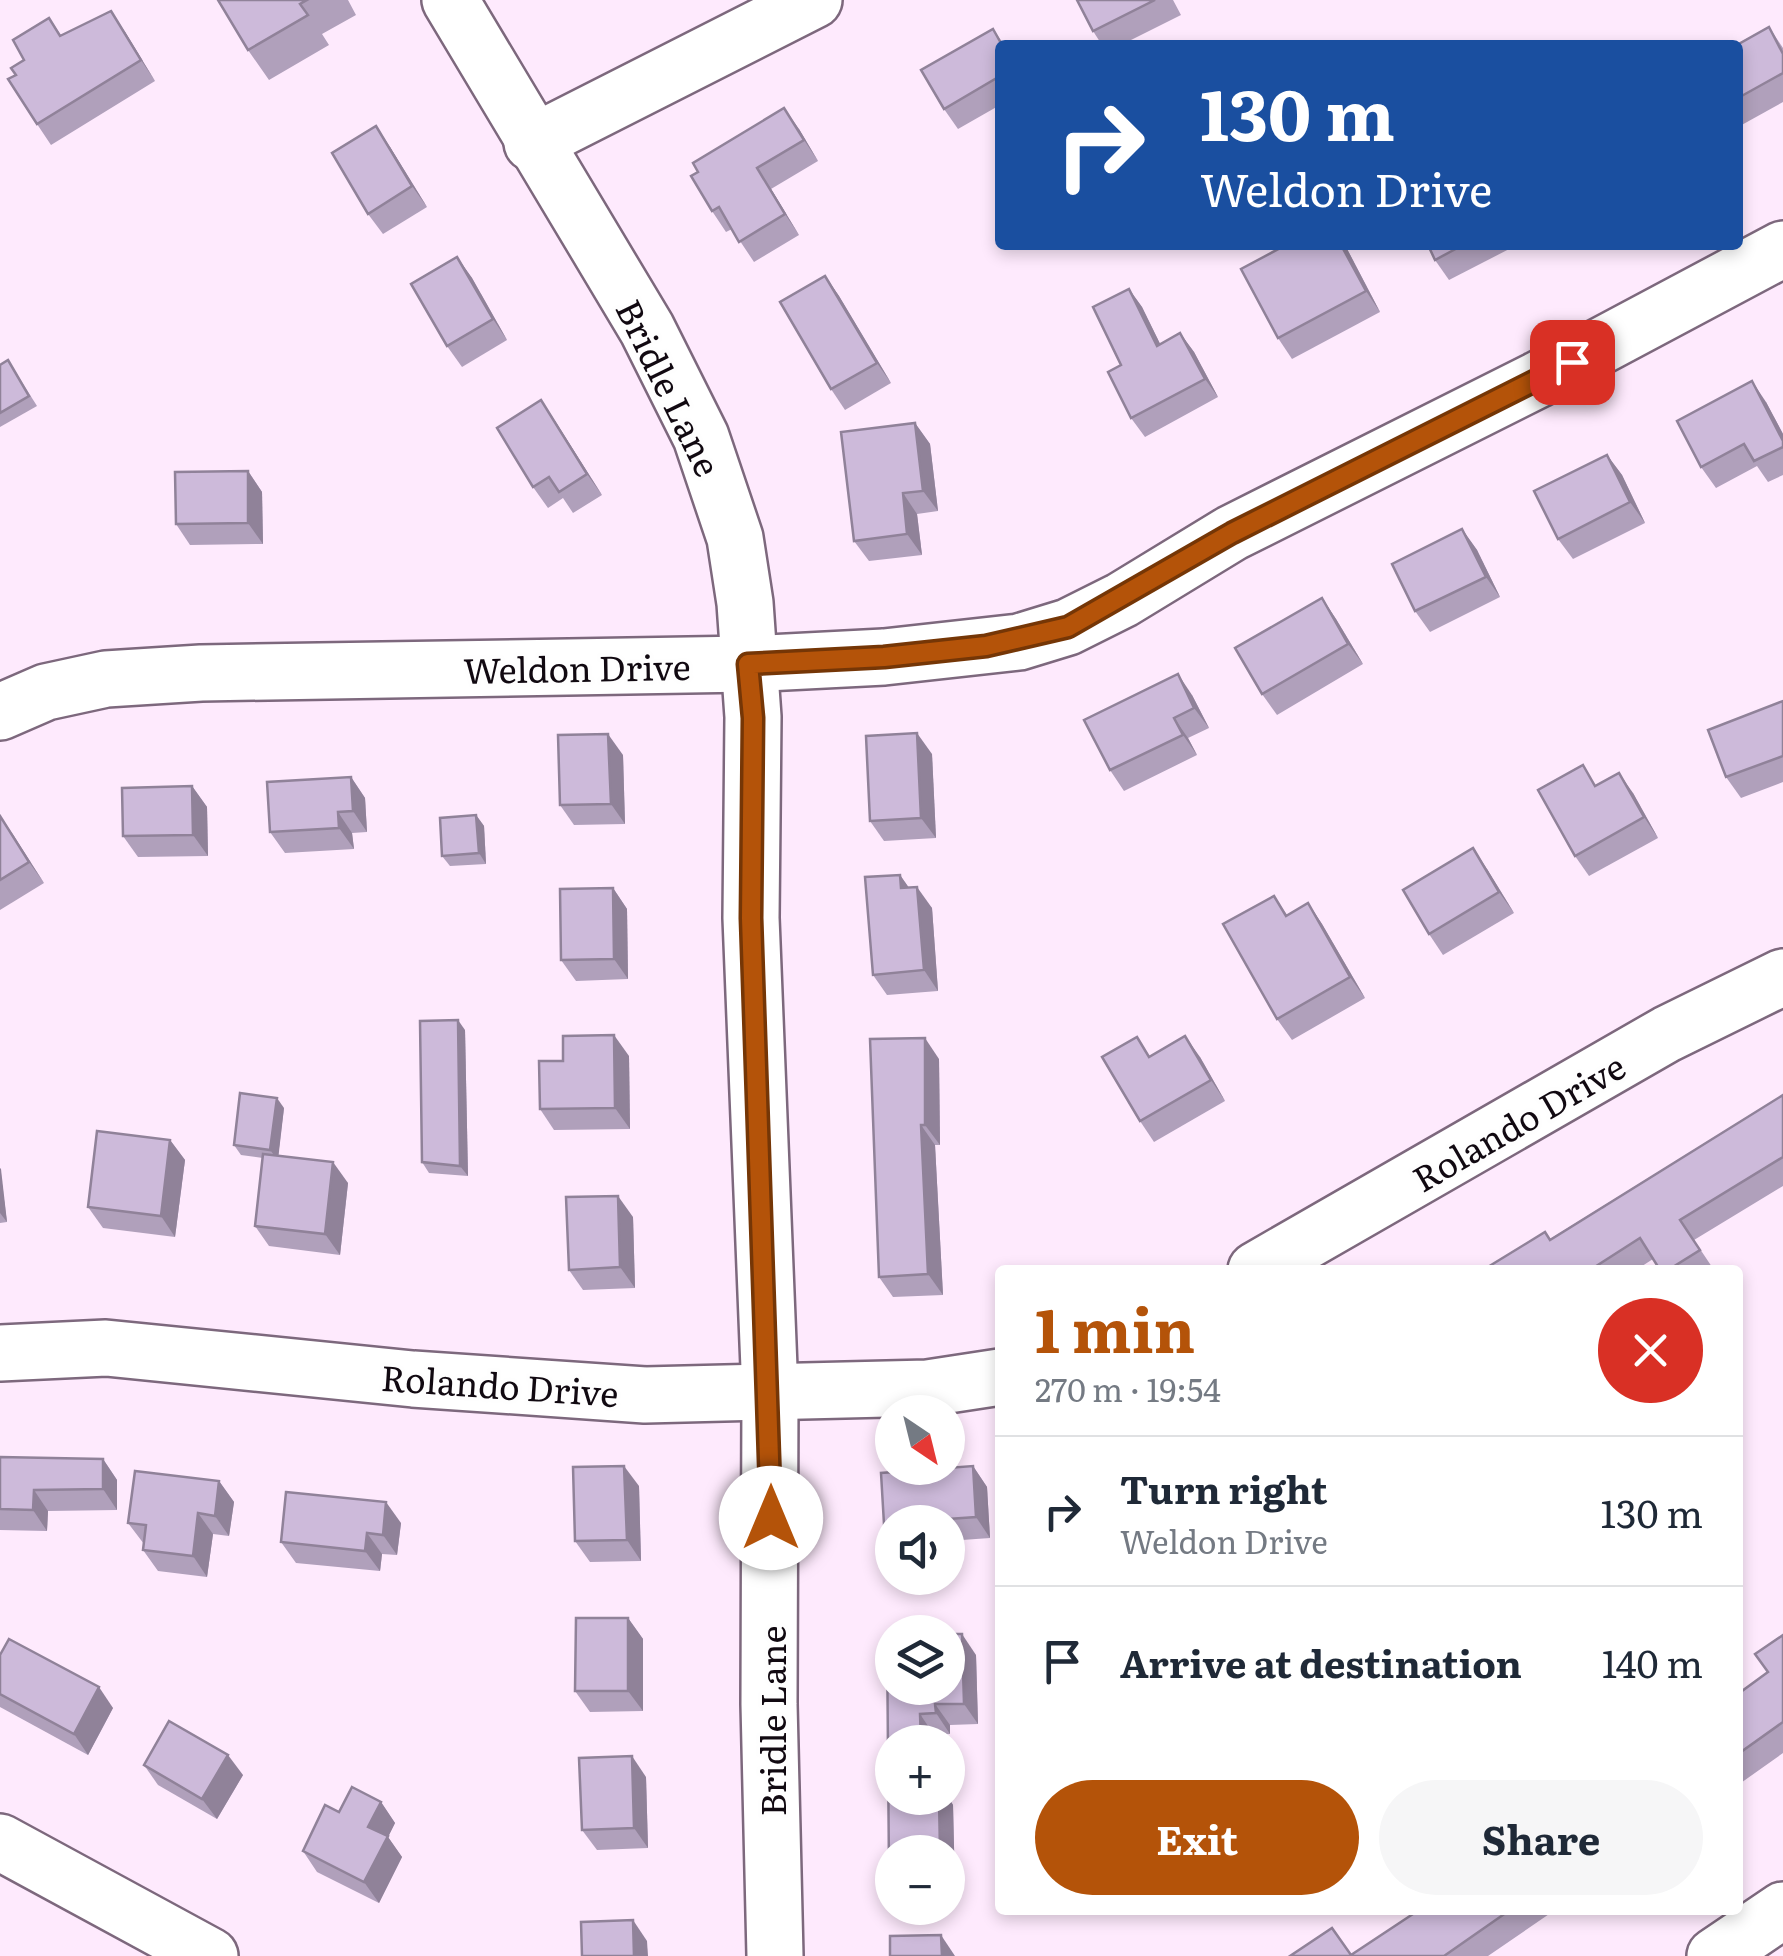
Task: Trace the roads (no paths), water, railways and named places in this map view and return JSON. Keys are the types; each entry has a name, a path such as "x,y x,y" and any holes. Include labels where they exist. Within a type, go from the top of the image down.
{"street":[{"name":"Bridle Lane","path":"450,0 532,143 647,328 701,437 735,538 746,603 753,718 752,936 770,1393 769,1704 775,1956"},
{"path":"532,143 814,0"},
{"name":"Weldon Drive","path":"0,712 46,692 106,679 144,676 748,664 1019,642 1068,627 1232,533 1536,380 1783,249"},
{"name":"Rolando Drive","path":"1265,1265 1666,1034 1783,977"},
{"name":"Rolando Drive","path":"0,1353 106,1348 413,1379 645,1395 928,1388 995,1378"},
{"path":"0,1842 210,1956"},
{"path":"1715,1956 1783,1910"}]}
